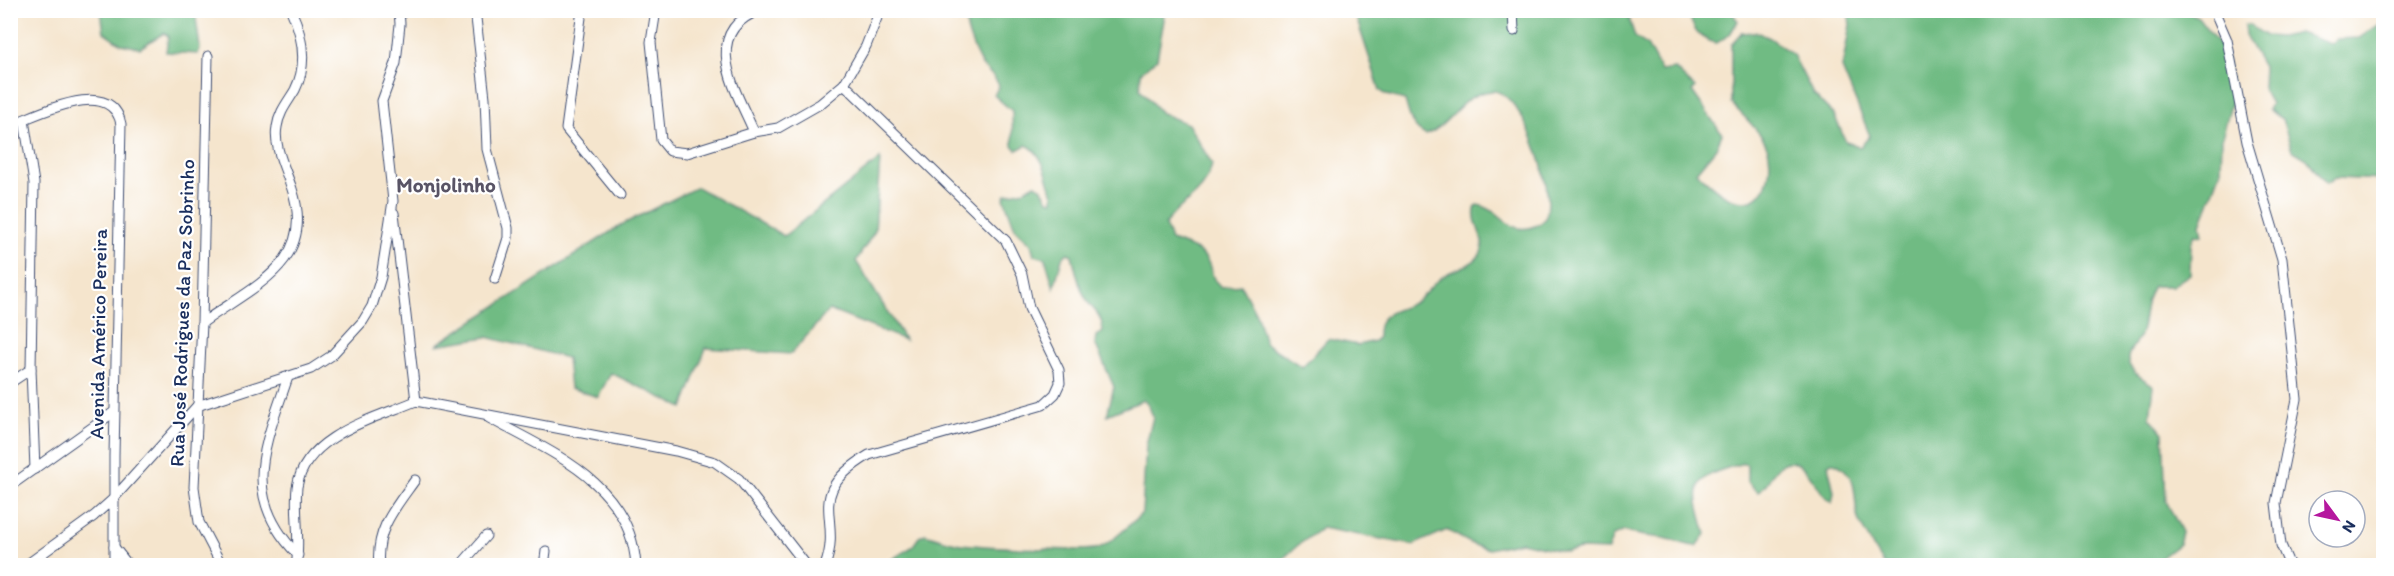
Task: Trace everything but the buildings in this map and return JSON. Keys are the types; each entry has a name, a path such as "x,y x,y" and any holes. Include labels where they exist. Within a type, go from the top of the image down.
{"street":[{"path":"202,323 285,261 298,234 297,203 280,152 276,128 281,113 296,88 305,57 291,10"},
{"path":"399,10 396,63 382,101 416,401"},
{"path":"485,10 473,14 485,98 487,149 508,228 508,238 495,279"},
{"path":"582,10 566,129 620,195"},
{"path":"656,10 651,42 661,140 670,151 687,153 754,132 778,128 820,104 844,84 866,46 880,10"},
{"path":"754,132 726,66 726,47 736,24 760,10"},
{"path":"1513,10 1514,31"},
{"path":"2214,10 2227,40 2247,142 2282,259 2297,399 2277,503 2281,545 2290,566"},
{"name":"Rua José Rodrigues da Paz Sobrinho","path":"208,56 202,323 193,464 196,509 206,537 222,566"},
{"path":"825,566 830,546 827,510 829,496 840,478 859,461 869,455 1043,405 1055,394 1060,383 1059,370 1029,308 1022,273 1006,241 844,84"},
{"name":"Avenida Américo Pereira","path":"24,120 83,100 103,100 119,113 121,123 114,412 114,566"},
{"path":"10,125 24,120 34,195 31,369 35,469"},
{"path":"25,566 113,499 197,406 311,369 331,356 363,321 372,306 381,277 393,201"},
{"path":"10,383 31,369"},
{"path":"288,377 263,454 262,478 270,520 298,555"},
{"path":"296,566 298,555 297,486 309,460 320,448 350,429 416,401 676,451 715,462 750,490 807,566"},
{"path":"10,486 114,412"},
{"path":"479,412 570,464 603,490 626,520 632,536 636,566"},
{"path":"379,566 378,548 384,525 415,480"},
{"path":"459,566 486,536"},
{"path":"114,547 129,566"},
{"path":"544,566 546,551"}],"green space":[{"path":"101,11 195,11 200,48 198,54 166,52 168,36 164,33 140,48 121,44 104,32"},
{"path":"963,11 1163,11 1164,20 1157,59 1141,72 1140,89 1161,113 1188,124 1212,164 1204,184 1171,216 1165,225 1171,240 1202,254 1210,266 1213,277 1221,287 1241,285 1257,316 1265,343 1302,367 1328,339 1358,345 1375,341 1381,321 1389,313 1415,302 1442,277 1474,261 1482,251 1475,217 1477,205 1493,211 1506,222 1521,228 1530,228 1541,223 1547,213 1548,196 1537,151 1528,128 1504,95 1492,91 1472,97 1443,124 1426,135 1417,129 1411,120 1405,100 1386,95 1380,90 1354,11 1644,11 1629,18 1635,37 1647,45 1661,71 1675,69 1695,88 1692,91 1722,134 1716,148 1696,172 1723,195 1743,201 1752,200 1764,188 1768,179 1770,159 1762,137 1731,103 1731,44 1741,33 1756,32 1770,38 1793,55 1813,94 1834,115 1846,142 1860,147 1870,136 1842,68 1850,25 1848,11 2186,11 2198,17 2224,51 2234,95 2222,137 2221,170 2201,225 2203,235 2195,234 2191,244 2190,274 2172,286 2153,286 2140,335 2129,353 2128,360 2135,372 2154,386 2150,417 2163,433 2166,501 2182,532 2179,544 2161,558 2161,565 1885,565 1859,522 1855,492 1847,472 1840,466 1828,464 1834,492 1832,503 1803,467 1788,462 1779,466 1758,492 1747,481 1747,465 1744,463 1705,478 1697,493 1706,534 1697,546 1624,531 1613,536 1608,550 1581,549 1566,552 1521,542 1489,549 1474,545 1447,530 1413,545 1322,528 1276,565 881,566 912,547 919,537 925,534 956,543 984,546 1099,548 1116,537 1142,513 1146,445 1153,417 1144,400 1107,415 1114,387 1095,343 1096,336 1103,332 1101,321 1082,291 1072,255 1068,253 1062,258 1054,288 1045,258 1034,255 1031,244 1015,228 1004,198 1006,194 1025,190 1035,184 1041,187 1048,200 1053,201 1053,195 1037,153 1026,145 1017,150 1013,145 1012,111 994,95 999,86 996,79 981,64 970,38"},
{"path":"1688,11 1731,11 1738,21 1730,34 1717,43 1700,36"},
{"path":"2383,22 2383,180 2335,178 2326,184 2307,159 2292,150 2282,119 2268,110 2271,104 2262,88 2263,67 2245,35 2244,26 2250,25 2266,36 2280,37 2299,33 2331,44 2337,39 2359,38"},
{"path":"880,159 875,231 856,261 905,340 829,310 791,354 706,348 683,408 611,373 598,397 570,388 567,358 487,337 436,345 621,225 697,187 784,236"}],"district":[{"name":"Monjolinho","path":"446,184"}]}
